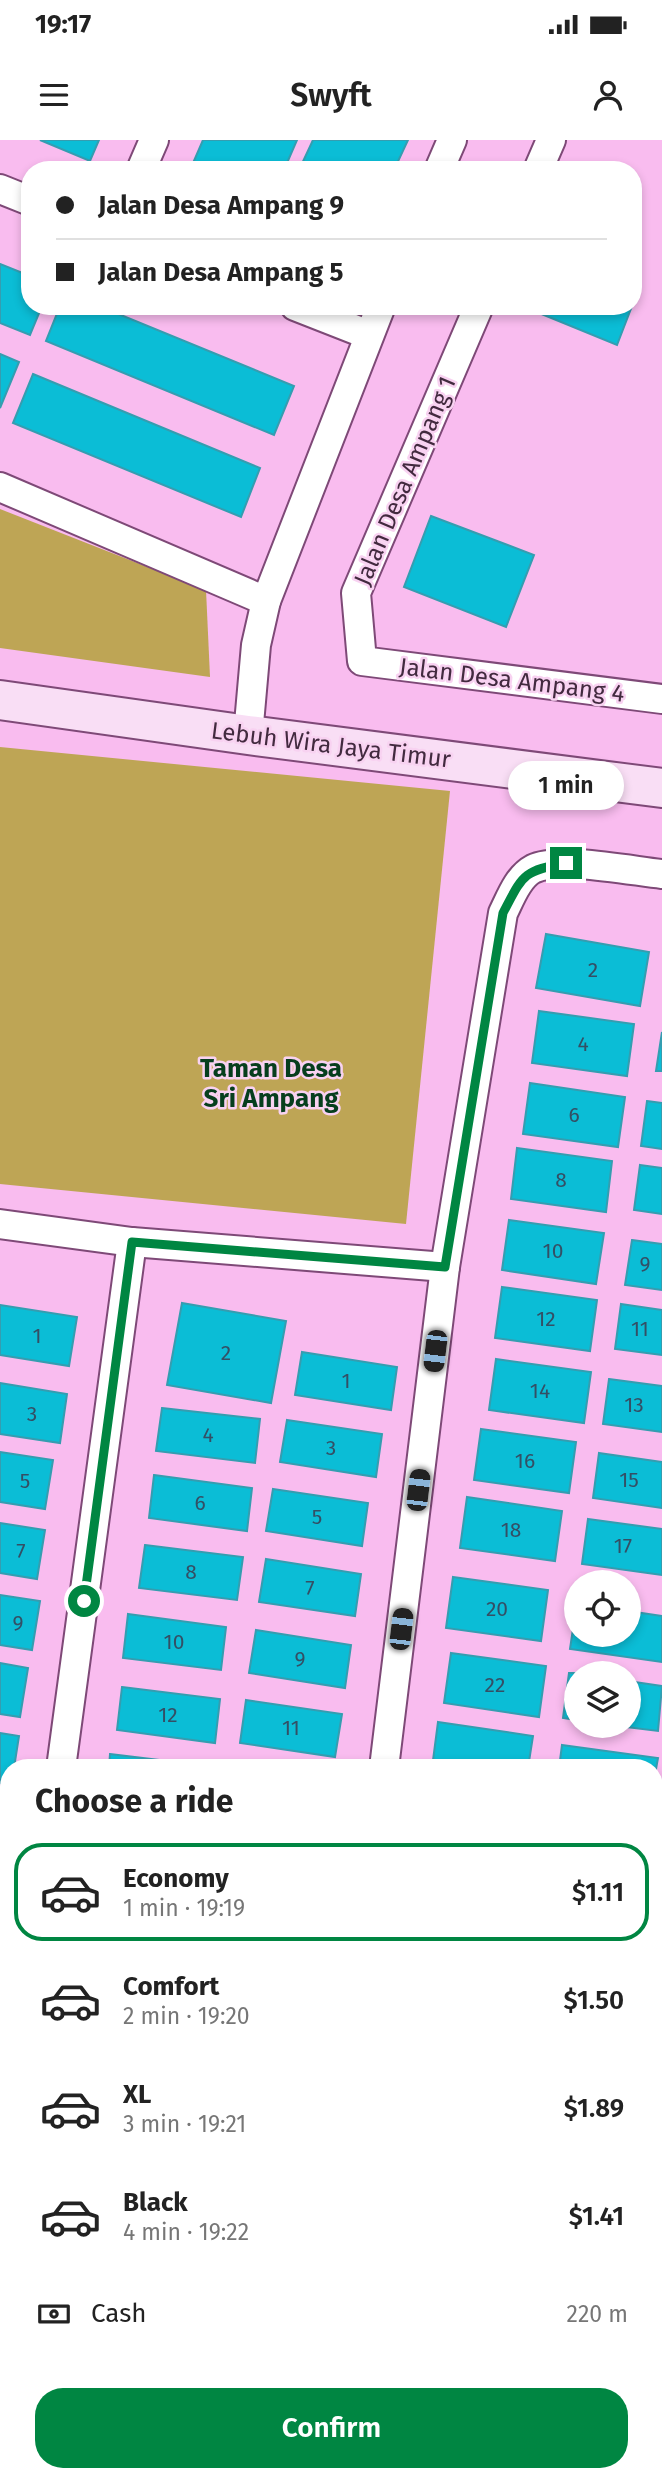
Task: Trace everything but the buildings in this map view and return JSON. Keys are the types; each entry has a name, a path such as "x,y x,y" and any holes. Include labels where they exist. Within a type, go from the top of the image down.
{"street":[{"path":"145,161 154,140"},
{"path":"443,161 452,140"},
{"path":"542,161 551,140"},
{"path":"0,189 21,197"},
{"path":"318,315 369,335"},
{"path":"248,735 256,645 266,601 377,315"},
{"name":"Jalan Desa Ampang 1","path":"362,661 356,593 475,315"},
{"path":"0,487 266,601"},
{"name":"Jalan Desa Ampang 4","path":"362,661 662,699"},
{"name":"Lebuh Wira Jaya Timur","path":"0,700 662,788"},
{"path":"385,1759 445,1267 503,913 518,885 533,870 566,863 662,874"},
{"path":"0,1224 132,1242 445,1267"},
{"path":"62,1759 132,1242"}],"shaded area":[{"path":"0,509 206,590 210,677 0,648"},
{"path":"0,747 450,791 406,1224 0,1184"}],"district":[{"name":"Taman Desa Sri Ampang","path":"271,1083"}],"route":[{"path":"84,1601 132,1242 445,1267 503,913 518,885 533,870 566,863"}]}
